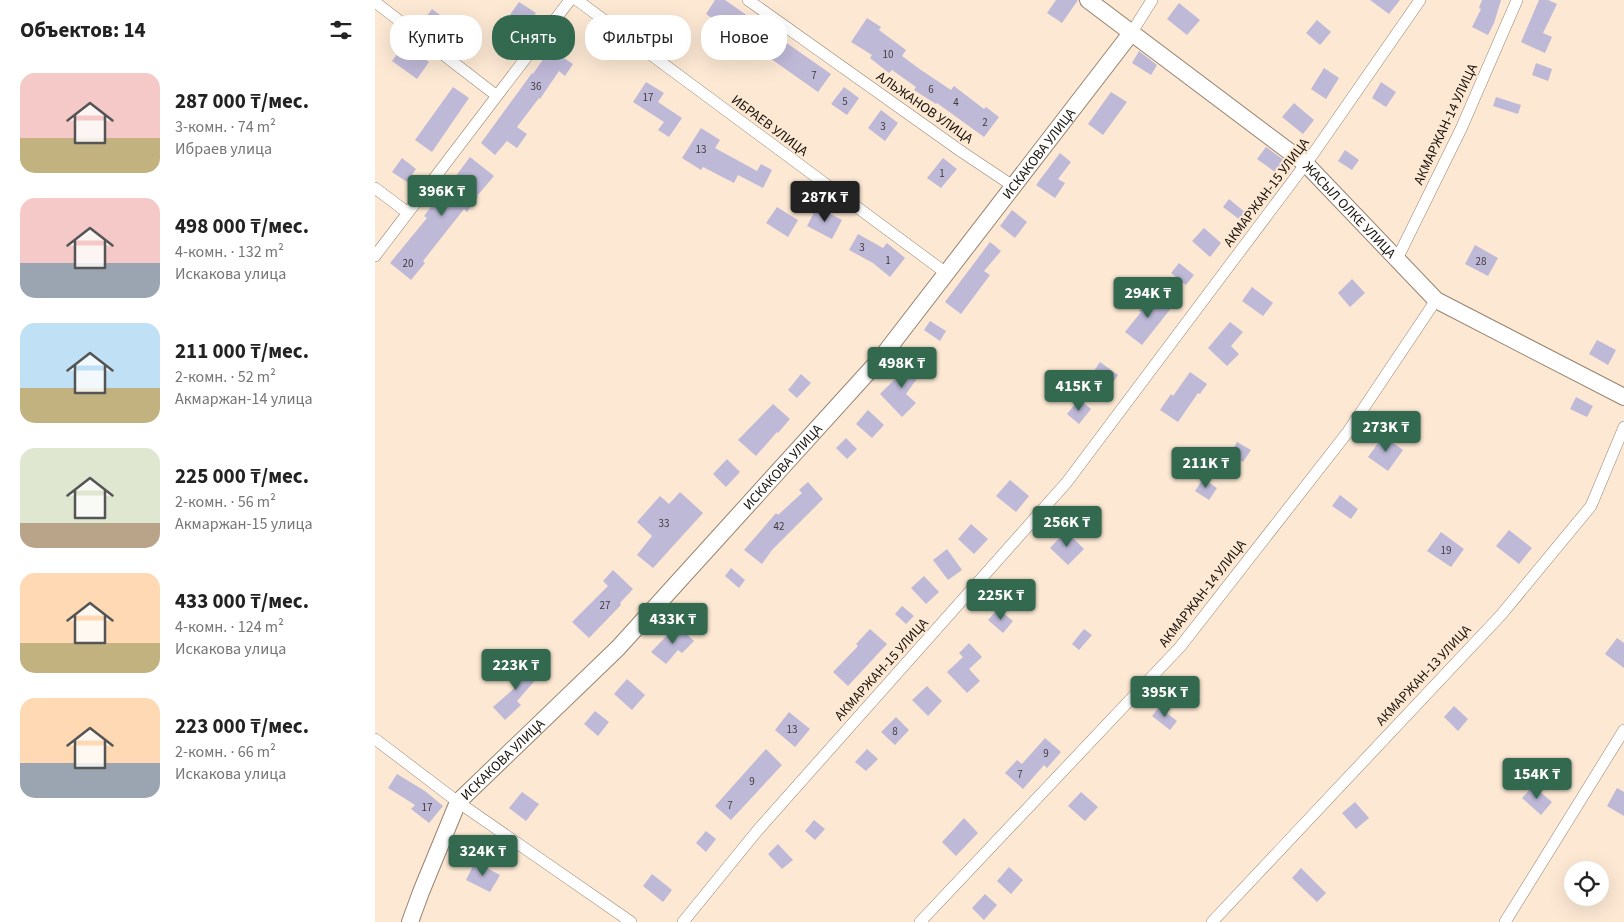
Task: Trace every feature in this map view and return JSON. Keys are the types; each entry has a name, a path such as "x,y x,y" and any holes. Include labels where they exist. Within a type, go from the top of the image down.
{"street":[{"path":"375,256 571,0"},
{"name":"ИБРАЕВ УЛИЦА","path":"577,0 946,273"},
{"name":"АЛЬЖАНОВ УЛИЦА","path":"748,0 1013,186"},
{"name":"ЖАСЫЛ ОЛКЕ УЛИЦА","path":"1088,0 1305,164 1436,300 1624,397"},
{"name":"ИСКАКОВА УЛИЦА","path":"410,922 458,802 618,648 881,358 1132,32 1152,0"},
{"name":"АКМАРЖАН-15 УЛИЦА","path":"683,922 757,830 1067,482 1305,164 1420,0"},
{"name":"АКМАРЖАН-14 УЛИЦА","path":"1397,259 1461,129 1517,0"},
{"path":"375,2 497,96"},
{"path":"375,188 408,213"},
{"name":"АКМАРЖАН-14 УЛИЦА","path":"920,922 1180,648 1347,432 1436,300"},
{"name":"АКМАРЖАН-13 УЛИЦА","path":"1212,922 1501,615 1591,506 1624,427"},
{"path":"1505,922 1624,730"},
{"path":"375,739 458,802 631,922"}],"building":[{"path":"715,0 725,0 746,15 707,15 706,14"},
{"path":"1056,0 1078,0 1062,23 1047,13"},
{"path":"1370,0 1400,0 1389,14"},
{"path":"1482,0 1501,0 1488,35 1472,27 1481,9 1479,8"},
{"path":"1539,0 1548,0 1557,4 1543,33 1552,37 1545,53 1521,42"},
{"path":"519,2 536,13 535,15 510,15"},
{"path":"1179,3 1200,20 1187,35 1167,19"},
{"path":"432,9 440,15 428,15"},
{"path":"867,18 881,27 879,30 906,50 902,56 951,90 954,86 984,109 986,107 999,117 984,137 937,103 914,90 916,87 892,70 889,73 870,58 872,55 851,42"},
{"path":"1317,20 1331,32 1320,45 1306,33"},
{"path":"787,43 831,74 818,92 773,60 787,60"},
{"path":"1139,51 1157,65 1151,75 1132,63"},
{"path":"426,60 429,62 417,79 392,61"},
{"path":"543,60 567,60 573,64 565,76 559,71 540,99 517,127 527,134 517,148 507,141 495,155 481,143"},
{"path":"1536,63 1552,69 1548,81 1532,75"},
{"path":"1324,68 1339,78 1326,99 1311,89"},
{"path":"646,82 664,93 658,102 682,118 669,137 658,130 664,122 633,102"},
{"path":"1381,82 1396,92 1386,107 1372,98"},
{"path":"453,87 469,98 432,152 415,140"},
{"path":"844,87 859,98 847,115 831,104"},
{"path":"1111,92 1127,102 1103,135 1088,124"},
{"path":"1496,97 1521,105 1518,114 1493,106"},
{"path":"1294,103 1314,120 1303,134 1282,117"},
{"path":"881,110 898,123 885,141 868,128"},
{"path":"701,128 720,140 715,148 757,171 761,164 772,170 763,188 738,175 734,183 703,167 701,170 682,158"},
{"path":"1266,147 1284,160 1275,172 1257,159"},
{"path":"1345,150 1359,160 1352,170 1338,161"},
{"path":"1060,153 1071,162 1058,179 1065,183 1055,198 1036,185"},
{"path":"470,157 494,176 477,196 467,212 464,209 423,261 425,263 411,280 390,263 427,218 424,216"},
{"path":"402,158 416,169 407,182 392,172"},
{"path":"943,158 957,169 941,188 927,178"},
{"path":"1229,199 1246,213 1240,220 1223,207"},
{"path":"777,207 798,220 788,237 766,223"},
{"path":"817,207 842,220 832,239 807,226"},
{"path":"1012,210 1027,222 1015,238 1000,226"},
{"path":"1204,228 1221,243 1210,257 1192,241"},
{"path":"858,234 883,248 887,243 905,258 890,277 873,263 849,250"},
{"path":"990,242 1001,251 984,271 990,275 961,314 945,302"},
{"path":"1475,245 1498,258 1488,276 1465,264"},
{"path":"1179,263 1194,275 1186,285 1171,273"},
{"path":"1352,279 1365,293 1350,307 1338,293"},
{"path":"1252,287 1273,303 1263,316 1242,301"},
{"path":"1154,293 1172,307 1142,345 1125,332"},
{"path":"930,321 946,331 940,341 924,330"},
{"path":"1230,322 1243,332 1231,346 1239,354 1227,366 1208,348"},
{"path":"1597,340 1616,350 1608,365 1589,354"},
{"path":"904,360 921,373 906,394 916,403 902,417 880,394 896,378 893,376"},
{"path":"1100,362 1118,375 1107,391 1089,378"},
{"path":"1190,372 1207,384 1200,394 1198,393 1178,422 1160,410 1171,394 1173,396"},
{"path":"801,374 811,383 797,398 788,390"},
{"path":"1576,397 1593,406 1587,417 1570,409"},
{"path":"1079,399 1091,409 1079,424 1067,414"},
{"path":"773,404 790,419 756,456 738,440"},
{"path":"868,410 884,425 872,438 856,424"},
{"path":"1383,436 1403,450 1388,471 1368,457"},
{"path":"846,438 857,449 847,459 836,448"},
{"path":"1237,442 1251,450 1243,462 1230,454"},
{"path":"727,459 740,472 726,487 713,474"},
{"path":"1203,479 1217,488 1209,500 1195,491"},
{"path":"1010,480 1029,496 1016,512 996,496"},
{"path":"808,482 823,499 772,550 762,564 744,550 776,513 778,515 802,493 799,490"},
{"path":"680,492 703,513 653,568 637,555 652,536 637,522 660,496 669,504"},
{"path":"1340,495 1358,509 1351,519 1332,506"},
{"path":"971,524 988,539 974,554 958,539"},
{"path":"1509,530 1532,548 1519,564 1496,546"},
{"path":"1066,531 1084,549 1068,565 1050,548"},
{"path":"1441,532 1464,549 1451,567 1427,551"},
{"path":"947,549 962,570 948,580 933,560"},
{"path":"731,568 745,580 739,588 725,576"},
{"path":"613,570 633,589 620,603 621,605 589,638 572,622 608,586 603,581"},
{"path":"924,576 939,592 926,604 911,588"},
{"path":"902,606 914,616 906,624 895,614"},
{"path":"998,609 1013,621 1003,633 988,620"},
{"path":"677,625 694,641 682,653 678,650 666,664 651,652"},
{"path":"870,629 887,644 848,686 833,672 858,646 856,644"},
{"path":"1084,629 1092,635 1079,650 1072,644"},
{"path":"1617,638 1624,643 1624,668 1605,654"},
{"path":"969,643 982,657 969,669 980,681 967,693 947,672 963,657 959,653"},
{"path":"523,662 539,676 517,701 521,705 505,720 493,707 518,685 510,678"},
{"path":"627,679 645,695 632,710 614,694"},
{"path":"927,686 942,701 928,716 912,700"},
{"path":"1454,706 1468,719 1458,731 1444,717"},
{"path":"1159,707 1177,721 1170,730 1152,716"},
{"path":"595,711 609,722 598,736 584,724"},
{"path":"789,712 810,729 795,747 775,730"},
{"path":"896,717 909,730 895,745 881,732"},
{"path":"1045,738 1061,752 1047,768 1044,765 1023,789 1005,773 1017,760 1022,764"},
{"path":"766,749 782,765 731,820 715,806"},
{"path":"867,749 878,759 866,771 855,762"},
{"path":"397,774 425,791 443,806 429,823 411,809 415,805 388,788"},
{"path":"1533,786 1552,802 1541,815 1522,798"},
{"path":"1617,788 1624,792 1624,816 1607,806"},
{"path":"522,792 539,804 526,821 509,808"},
{"path":"1081,792 1098,807 1085,821 1068,806"},
{"path":"1355,802 1369,818 1356,829 1342,813"},
{"path":"964,818 978,833 956,856 942,842"},
{"path":"814,820 825,829 815,840 805,831"},
{"path":"706,831 716,839 706,852 696,843"},
{"path":"778,844 793,860 782,869 768,854"},
{"path":"475,862 500,875 490,892 466,880"},
{"path":"1009,867 1023,880 1011,894 997,881"},
{"path":"1301,868 1326,893 1317,902 1292,878"},
{"path":"652,874 672,890 663,902 643,886"},
{"path":"985,894 997,905 984,920 972,908"}]}
